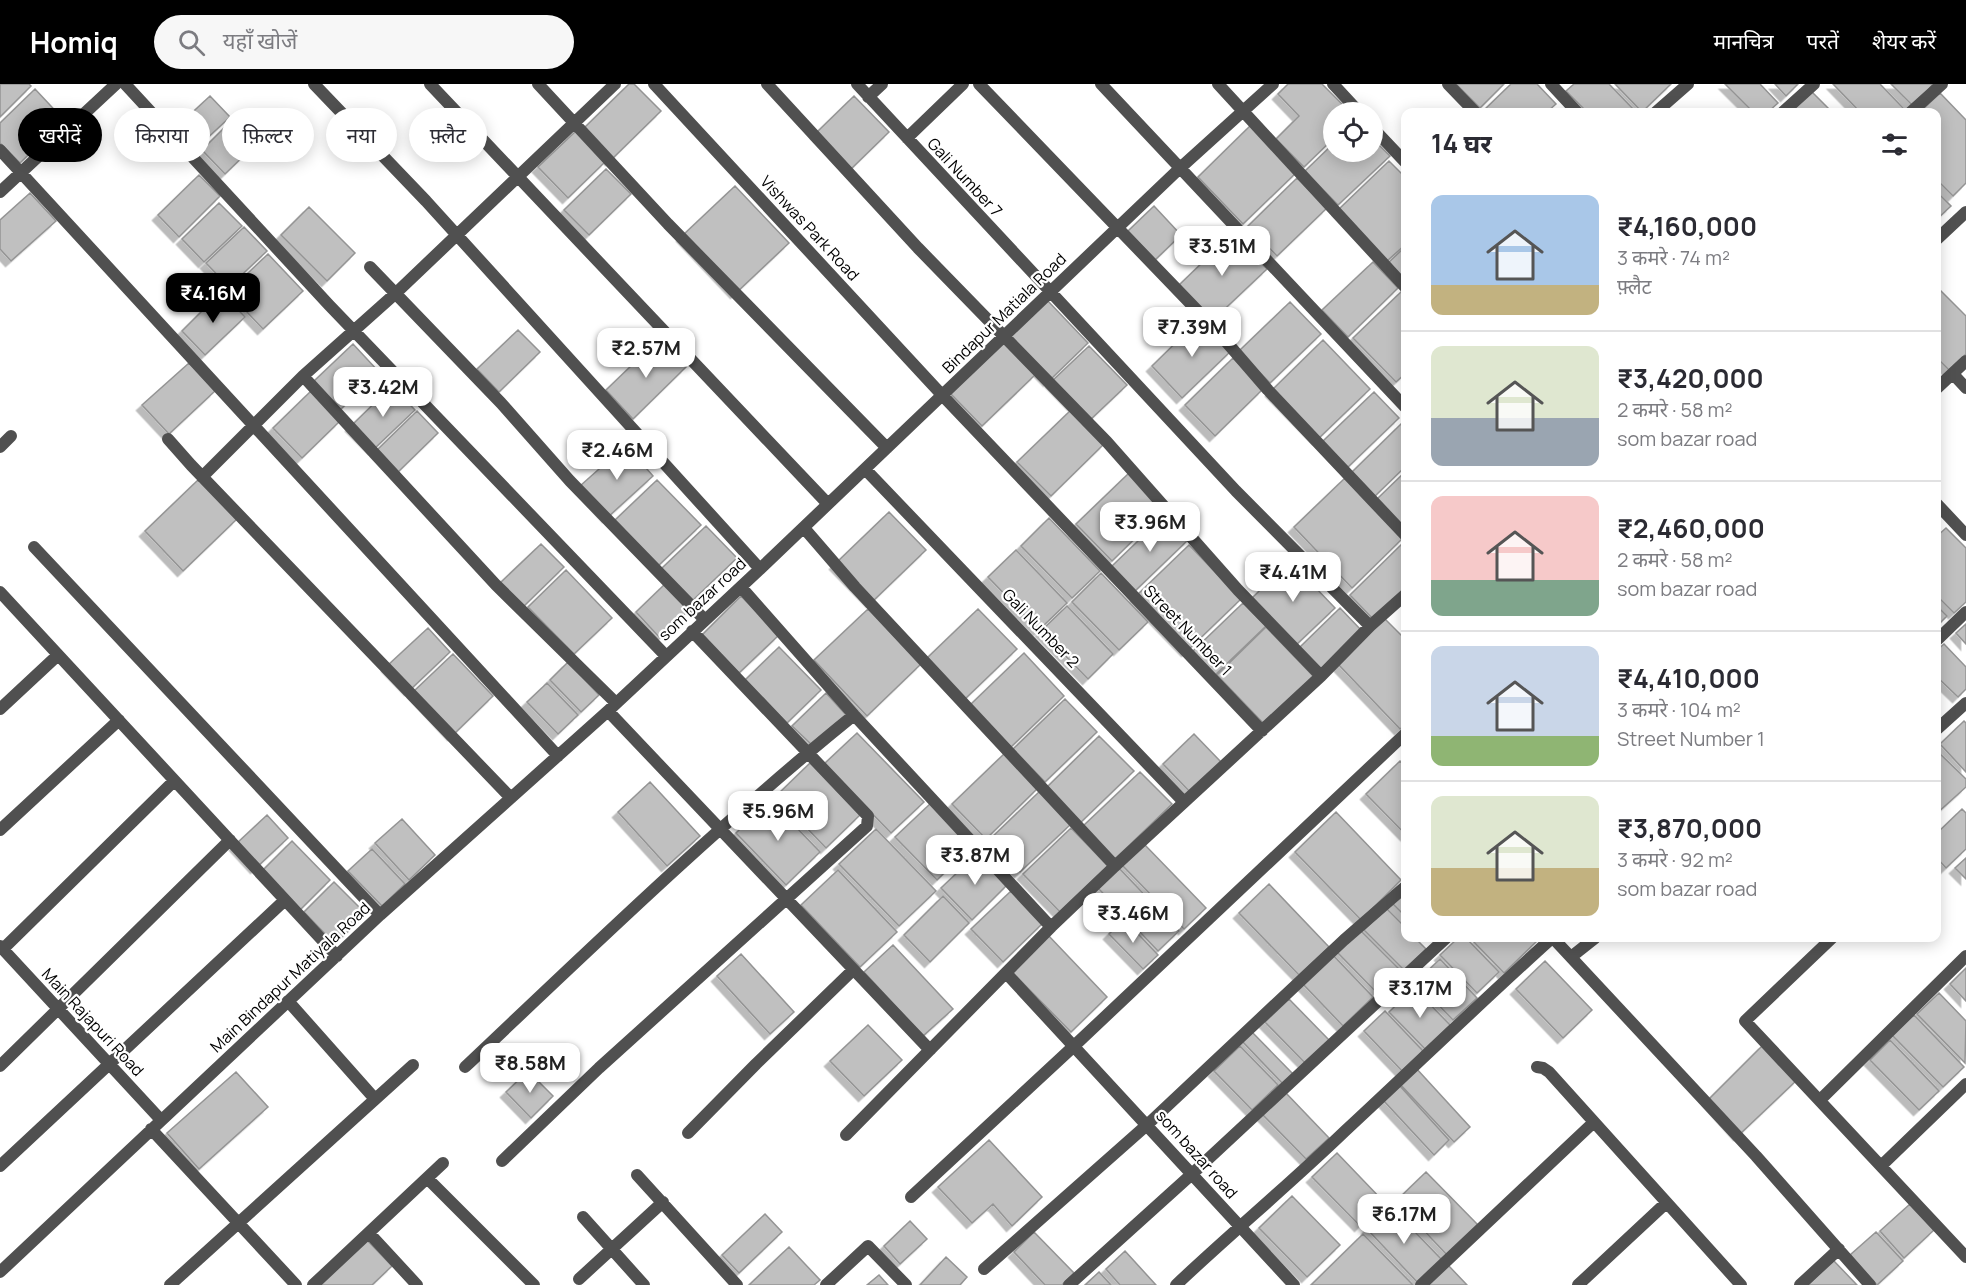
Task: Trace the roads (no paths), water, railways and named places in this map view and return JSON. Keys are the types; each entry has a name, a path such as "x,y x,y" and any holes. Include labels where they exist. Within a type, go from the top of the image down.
{"street":[{"path":"0,192 116,84"},
{"path":"125,84 355,331 666,656"},
{"name":"som bazar road","path":"314,84 456,234 760,569 612,707"},
{"path":"430,84 828,504"},
{"path":"538,84 668,224 887,448"},
{"path":"202,477 303,376 396,293 615,84"},
{"name":"Vishwas Park Road","path":"654,84 942,395"},
{"path":"767,84 918,248 1107,442 1238,590 1321,676"},
{"name":"Gali Number 7","path":"856,84 1236,491 1370,626"},
{"path":"868,97 882,84"},
{"path":"907,138 963,84"},
{"path":"979,84 1217,331 1268,390 1401,531"},
{"path":"1101,84 1401,403"},
{"path":"1218,84 1401,283"},
{"name":"Bindapur Matiala Road","path":"760,569 828,504 869,473 887,448 942,395 1179,169 1273,84"},
{"path":"1333,84 1350,102"},
{"path":"1448,84 1471,108"},
{"path":"1661,108 1688,84"},
{"path":"1787,108 1814,84"},
{"path":"1915,108 1942,84"},
{"path":"1554,85 1574,108"},
{"path":"1383,139 1401,158"},
{"path":"0,150 558,756"},
{"path":"1941,235 1966,212"},
{"path":"370,267 705,620"},
{"path":"1941,385 1966,361"},
{"path":"1953,374 1966,388"},
{"path":"303,376 612,707 720,829 930,1050"},
{"name":"Street Number 1","path":"942,395 1262,731"},
{"path":"0,447 12,436"},
{"path":"168,439 511,798"},
{"name":"Gali Number 2","path":"869,473 1184,802"},
{"path":"1941,508 1966,535"},
{"path":"804,528 855,587 1115,866"},
{"path":"34,548 380,915"},
{"path":"741,587 854,715 1051,927"},
{"path":"0,592 337,956"},
{"path":"846,1135 1051,927 1401,598"},
{"path":"1941,636 1966,612"},
{"path":"502,1161 607,1060 864,829 869,821 868,816 692,631"},
{"path":"0,709 58,655"},
{"path":"1941,726 1966,703"},
{"name":"Main Bindapur Matiyala Road","path":"0,1272 380,915 612,707"},
{"path":"465,1067 720,829 854,715"},
{"path":"0,830 119,720"},
{"path":"911,1197 1401,738"},
{"path":"1,947 174,781"},
{"path":"0,1066 230,840"},
{"path":"984,1269 1148,1124 1344,940 1401,890"},
{"path":"0,1166 285,900"},
{"path":"1069,1285 1442,942"},
{"path":"1176,1285 1548,942"},
{"path":"1556,942 1870,1285"},
{"path":"1571,957 1590,942"},
{"path":"1828,942 1745,1021 1966,1257"},
{"name":"Main Rajapuri Road","path":"1,947 161,1120"},
{"path":"1820,1100 1966,956"},
{"path":"688,1134 756,1064 854,970"},
{"name":"som bazar road","path":"1006,973 1148,1124 1294,1285"},
{"path":"288,1001 375,1099"},
{"path":"170,1285 413,1065"},
{"path":"1537,1067 1549,1072 1741,1285"},
{"path":"1881,1166 1966,1084"},
{"path":"1421,1285 1594,1122"},
{"path":"152,1129 296,1285"},
{"path":"313,1285 443,1163"},
{"path":"637,1175 737,1285"},
{"path":"427,1179 534,1285"},
{"path":"579,1279 663,1202"},
{"path":"1578,1285 1666,1203"},
{"path":"583,1217 644,1285"},
{"path":"369,1233 417,1285"},
{"path":"826,1285 868,1246 906,1285"},
{"path":"1800,1285 1839,1249"}]}
